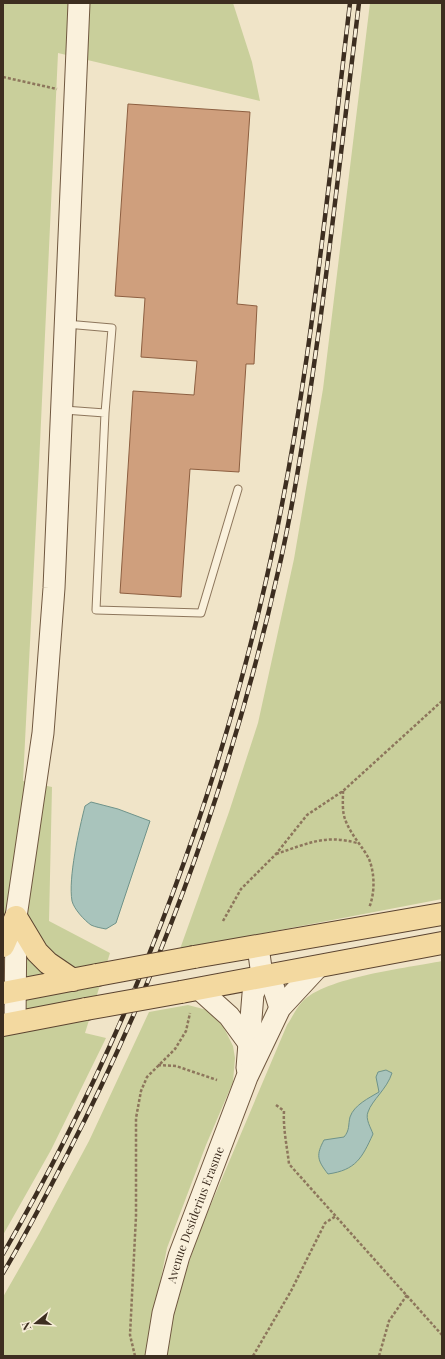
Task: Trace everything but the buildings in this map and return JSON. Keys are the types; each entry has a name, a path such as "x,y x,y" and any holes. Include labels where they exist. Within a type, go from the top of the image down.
{"main road":[{"path":"79,3 66,324 48,674 33,806 16,917 9,992 9,1023 86,1010 262,975 318,967 442,943"},
{"path":"9,992 194,957 442,914"},
{"path":"3,946 16,917"},
{"path":"16,917 37,952 73,980"},
{"path":"247,1077 248,1042 253,994 262,975 258,947"},
{"path":"247,1077 280,1008 318,967"},
{"path":"262,975 273,986 280,1008"},
{"path":"190,990 229,1016 248,1042"},
{"name":"Avenue Desiderius Erasme","path":"156,1356 163,1313 179,1256 247,1077"}],"lane":[{"path":"66,324 112,328 105,413 96,610 201,613 238,489"},
{"path":"62,410 105,413"}],"path":[{"path":"3,77 76,94"},
{"path":"222,922 241,889 276,854 307,815 343,791 442,701"},
{"path":"343,791 344,818 357,843 369,859 373,882 373,898 362,929"},
{"path":"276,854 320,840 339,838 357,843"},
{"path":"135,1356 130,1335 136,1216 136,1118 144,1082 147,1076 175,1049 186,1031 190,1012"},
{"path":"158,1065 176,1066 216,1080"},
{"path":"276,1105 284,1111 283,1126 286,1134 289,1164 442,1335"},
{"path":"253,1356 291,1291 325,1223 336,1216"},
{"path":"379,1356 389,1322 407,1295"}],"green space":[{"path":"3,3 233,3 252,62 260,101 58,53 23,781 52,787 49,921 110,953 85,1033 106,1038 51,1150 3,1235"},
{"path":"370,3 442,3 442,899 180,949 229,812 258,723 294,559 323,389"},
{"path":"442,961 442,1356 166,1356 175,1305 198,1235 287,1025 298,1007 313,993 347,980 389,970"},
{"path":"188,1005 207,1010 223,1026 233,1046 235,1058 233,1082 206,1145 167,1248 153,1318 148,1356 3,1356 3,1297 89,1141 149,1012"}],"water":[{"path":"91,802 118,809 150,821 116,923 106,929 88,923 77,911 72,901 71,891 73,867 77,841 85,806"},
{"path":"386,1070 392,1073 390,1079 373,1103 367,1115 373,1134 365,1150 357,1162 352,1166 338,1172 328,1174 319,1157 324,1140 344,1137 348,1130 352,1113 362,1102 379,1092 376,1077 378,1072"}],"railway":[{"path":"3,1254 85,1099 122,1019 156,937 186,855 214,772 239,687 261,602 291,454 324,229 350,3"},
{"path":"3,1273 28,1230 67,1155 135,1012 193,864 219,789 242,713 263,636 281,559 298,471 320,322 359,3"}]}
